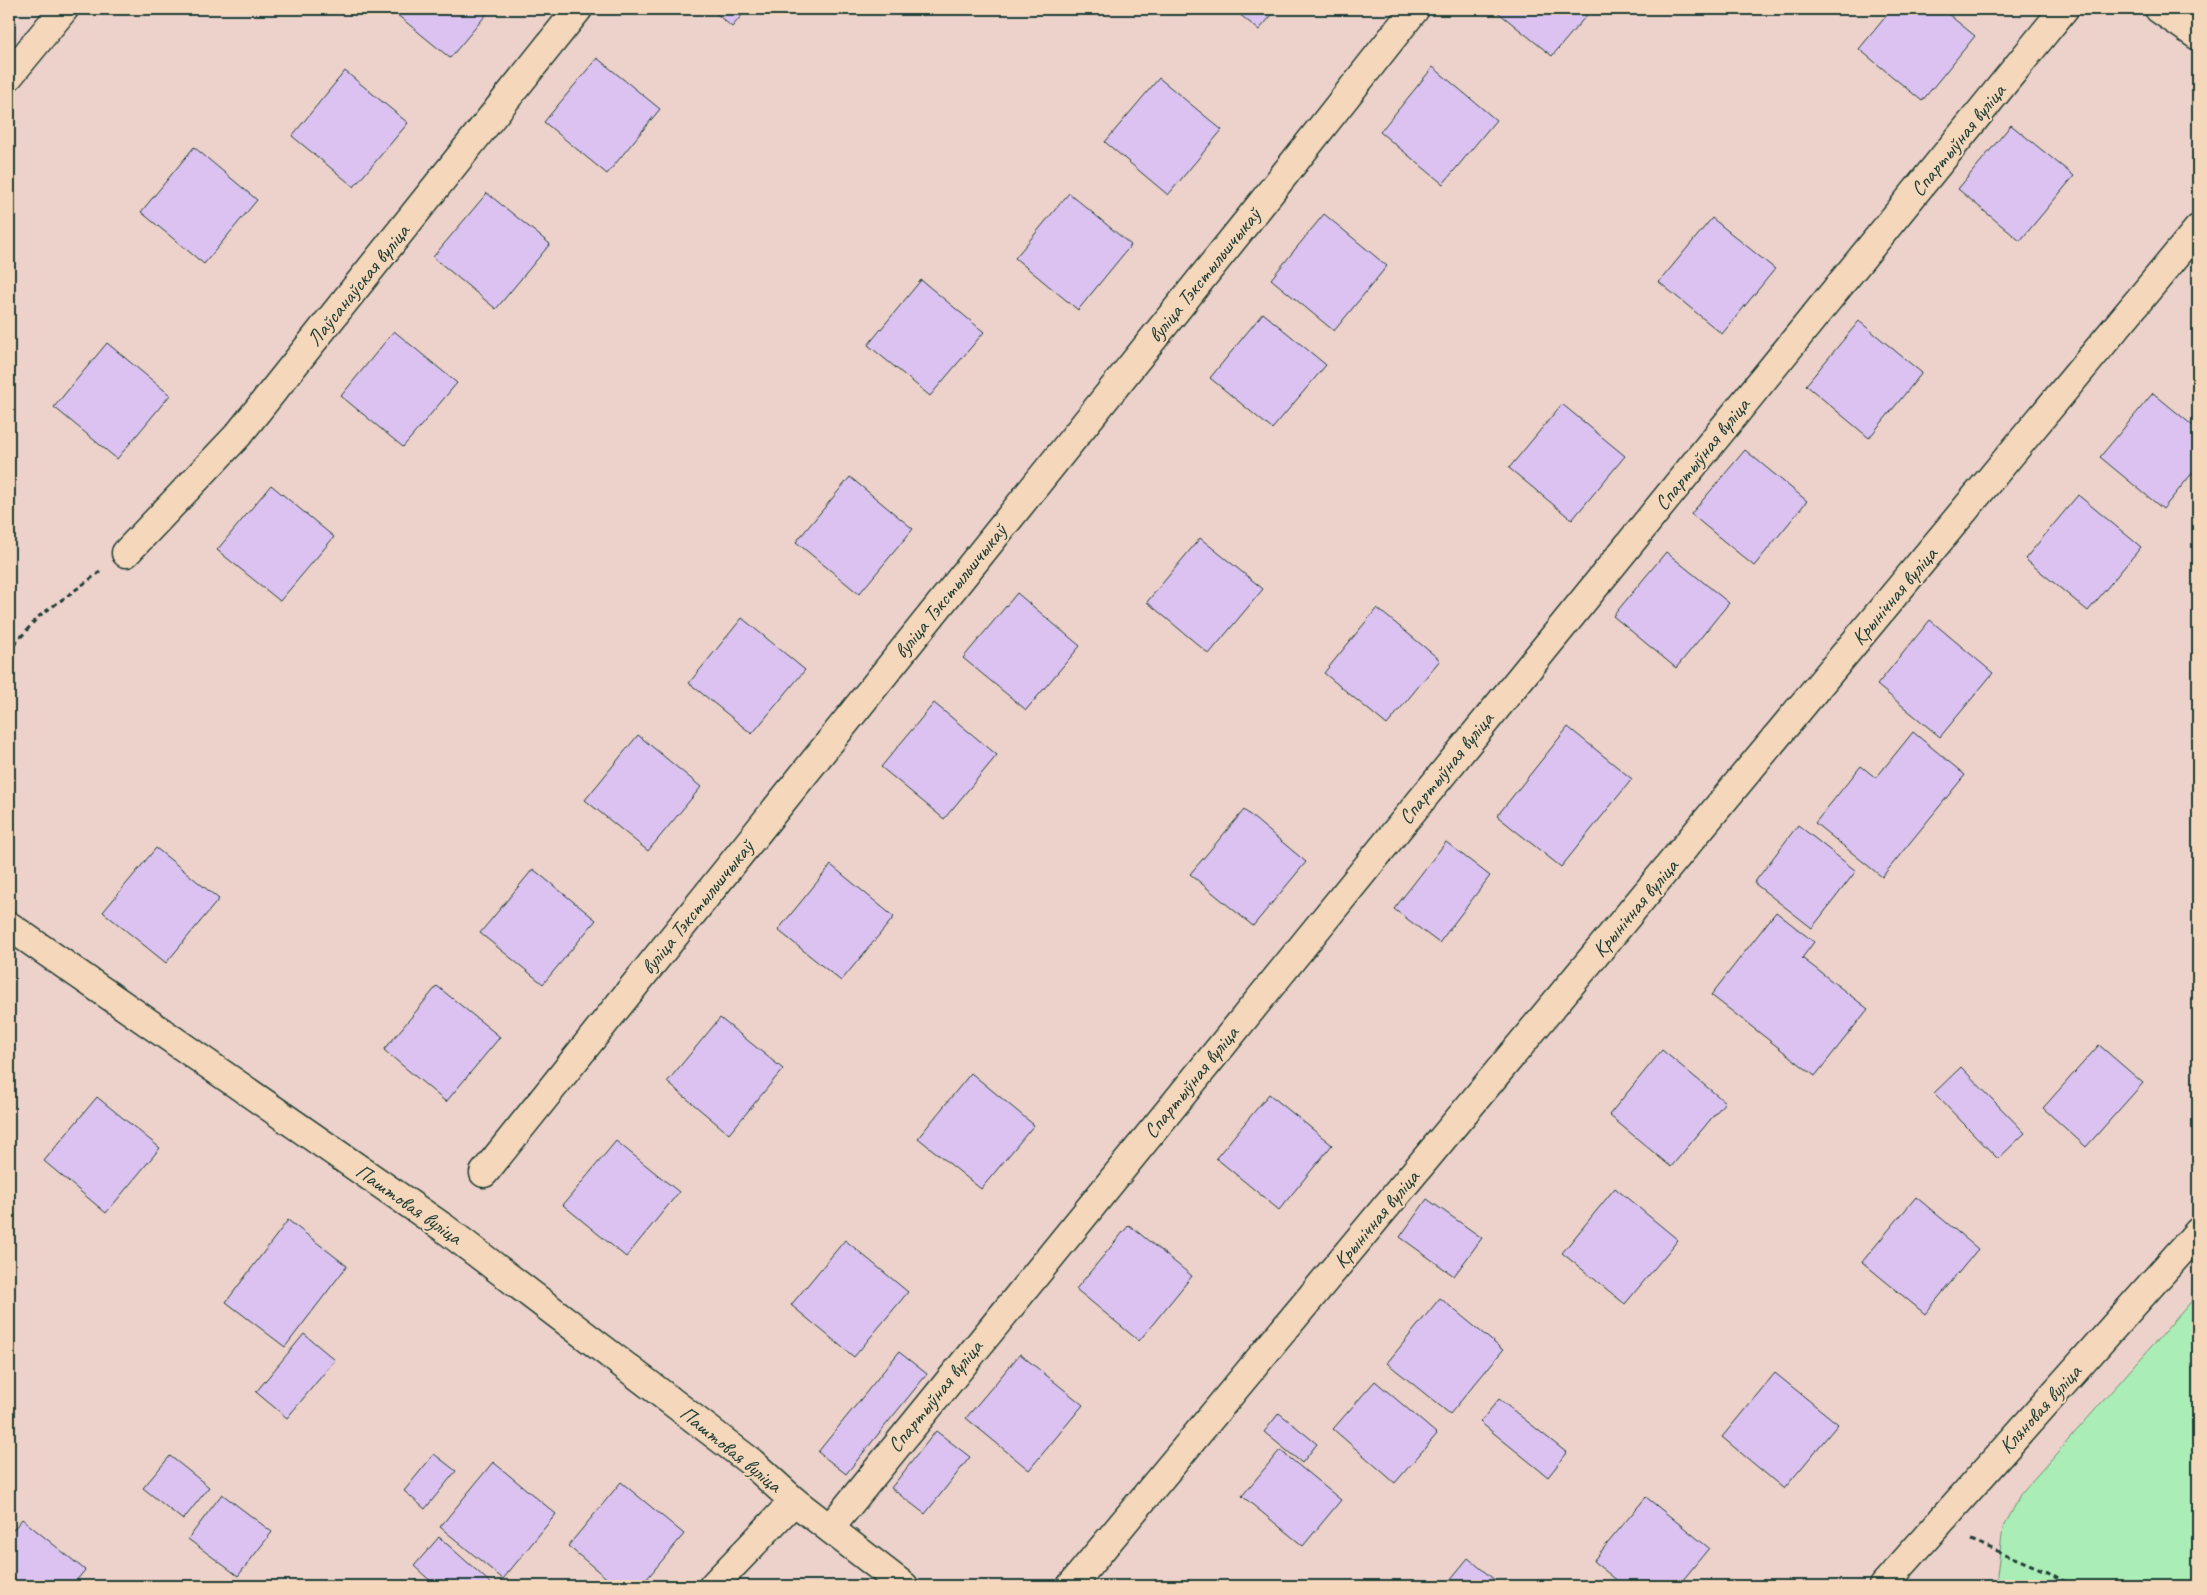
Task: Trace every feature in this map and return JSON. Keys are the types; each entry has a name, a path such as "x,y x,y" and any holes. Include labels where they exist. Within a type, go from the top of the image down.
{"street":[{"path":"9,76 64,9"},
{"name":"Лаўсанаўская вуліца","path":"126,553 238,435 578,9"},
{"name":"вуліца Тэкстыльшчыкаў","path":"484,1173 1252,216 1415,9"},
{"name":"Спартыўная вуліца","path":"830,1528 2064,9"},
{"path":"2159,9 2198,36"},
{"name":"Крынічная вуліца","path":"1072,1586 2198,229"},
{"name":"Паштовая вуліца","path":"9,926 444,1228 751,1462 794,1501 904,1586"},
{"name":"Кляновая вуліца","path":"1883,1586 2198,1232"},
{"name":"Паштовая вуліца","path":"714,1586 794,1501"}],"path":[{"path":"9,650 38,617 126,553"},
{"path":"1936,1526 2048,1572 2072,1586"}],"green space":[{"path":"2198,1294 2198,1586 1999,1586 1997,1575 2003,1528 2023,1491"}],"building":[{"path":"390,9 491,9 450,58"},
{"path":"711,9 747,9 732,27"},
{"path":"1233,9 1277,9 1259,30"},
{"path":"1494,9 1592,9 1552,56"},
{"path":"1892,9 1942,9 1975,36 1922,101 1859,49"},
{"path":"597,58 660,109 607,174 544,122"},
{"path":"1433,67 1496,120 1443,184 1380,132"},
{"path":"345,71 408,123 354,187 292,136"},
{"path":"1159,78 1222,130 1168,195 1105,142"},
{"path":"2011,125 2074,176 2020,241 1958,189"},
{"path":"194,147 257,200 204,264 141,212"},
{"path":"487,193 550,244 496,309 433,257"},
{"path":"1069,193 1131,245 1078,310 1015,258"},
{"path":"1324,214 1387,266 1334,331 1271,279"},
{"path":"1712,218 1775,269 1722,334 1659,282"},
{"path":"921,280 984,332 930,396 868,345"},
{"path":"1263,313 1326,365 1272,429 1210,378"},
{"path":"1859,321 1922,373 1869,438 1806,385"},
{"path":"394,331 457,383 403,447 341,396"},
{"path":"107,343 170,395 117,459 54,407"},
{"path":"2153,393 2198,430 2198,466 2163,509 2100,457"},
{"path":"1562,404 1625,456 1572,520 1509,468"},
{"path":"1745,450 1807,501 1754,566 1691,514"},
{"path":"850,477 913,529 859,594 796,542"},
{"path":"271,485 334,537 280,601 217,550"},
{"path":"2078,495 2141,547 2088,611 2025,559"},
{"path":"1200,538 1263,589 1209,654 1147,602"},
{"path":"1666,552 1729,603 1676,668 1613,616"},
{"path":"1017,593 1080,646 1026,710 963,658"},
{"path":"1377,608 1440,660 1387,725 1324,673"},
{"path":"742,618 805,670 752,734 689,683"},
{"path":"1930,620 1993,673 1940,737 1877,685"},
{"path":"934,703 997,755 944,819 881,767"},
{"path":"1568,727 1632,779 1561,867 1497,816"},
{"path":"1913,732 1965,775 1882,877 1815,823 1861,766 1876,778"},
{"path":"638,735 701,787 648,851 585,800"},
{"path":"1244,810 1306,862 1253,926 1190,874"},
{"path":"1798,825 1856,871 1812,928 1754,883"},
{"path":"1446,842 1490,876 1439,943 1394,909"},
{"path":"156,848 219,899 166,963 103,912"},
{"path":"831,865 894,917 841,981 778,930"},
{"path":"533,869 596,920 543,984 480,933"},
{"path":"1776,912 1814,942 1802,958 1868,1009 1815,1076 1711,995"},
{"path":"437,986 500,1037 446,1102 384,1050"},
{"path":"720,1018 783,1069 729,1134 667,1082"},
{"path":"2099,1045 2143,1083 2086,1147 2043,1108"},
{"path":"1662,1050 1725,1102 1671,1167 1609,1115"},
{"path":"1961,1067 2025,1133 1998,1159 1934,1093"},
{"path":"971,1073 1034,1125 981,1189 918,1138"},
{"path":"1269,1094 1332,1145 1279,1210 1216,1158"},
{"path":"97,1097 160,1148 106,1213 44,1161"},
{"path":"616,1141 679,1192 626,1257 563,1205"},
{"path":"1615,1188 1678,1240 1625,1304 1562,1253"},
{"path":"1916,1197 1978,1249 1925,1314 1862,1262"},
{"path":"1427,1199 1482,1238 1454,1276 1400,1237"},
{"path":"288,1220 347,1266 285,1347 226,1302"},
{"path":"1129,1225 1192,1276 1139,1341 1076,1289"},
{"path":"845,1240 908,1292 854,1357 791,1305"},
{"path":"1440,1298 1503,1350 1450,1414 1387,1363"},
{"path":"304,1334 335,1360 287,1418 256,1392"},
{"path":"899,1352 927,1374 846,1474 818,1452"},
{"path":"1020,1354 1083,1405 1029,1470 966,1418"},
{"path":"1775,1373 1838,1424 1784,1489 1722,1437"},
{"path":"1375,1381 1437,1434 1395,1483 1333,1429"},
{"path":"1499,1399 1567,1453 1548,1477 1480,1422"},
{"path":"1279,1413 1317,1444 1302,1463 1264,1432"},
{"path":"936,1431 970,1457 925,1514 891,1488"},
{"path":"1280,1450 1341,1500 1303,1546 1242,1496"},
{"path":"434,1454 456,1471 425,1509 404,1491"},
{"path":"170,1456 209,1487 183,1520 143,1488"},
{"path":"493,1462 556,1514 503,1579 440,1527"},
{"path":"621,1482 684,1534 641,1586 616,1586 568,1546"},
{"path":"222,1494 272,1532 238,1576 188,1539"},
{"path":"1646,1497 1709,1548 1678,1586 1624,1586 1593,1561"},
{"path":"22,1519 85,1570 72,1586 9,1586 9,1535"},
{"path":"439,1537 494,1586 436,1586 414,1566"},
{"path":"1468,1558 1502,1586 1445,1586"}]}
